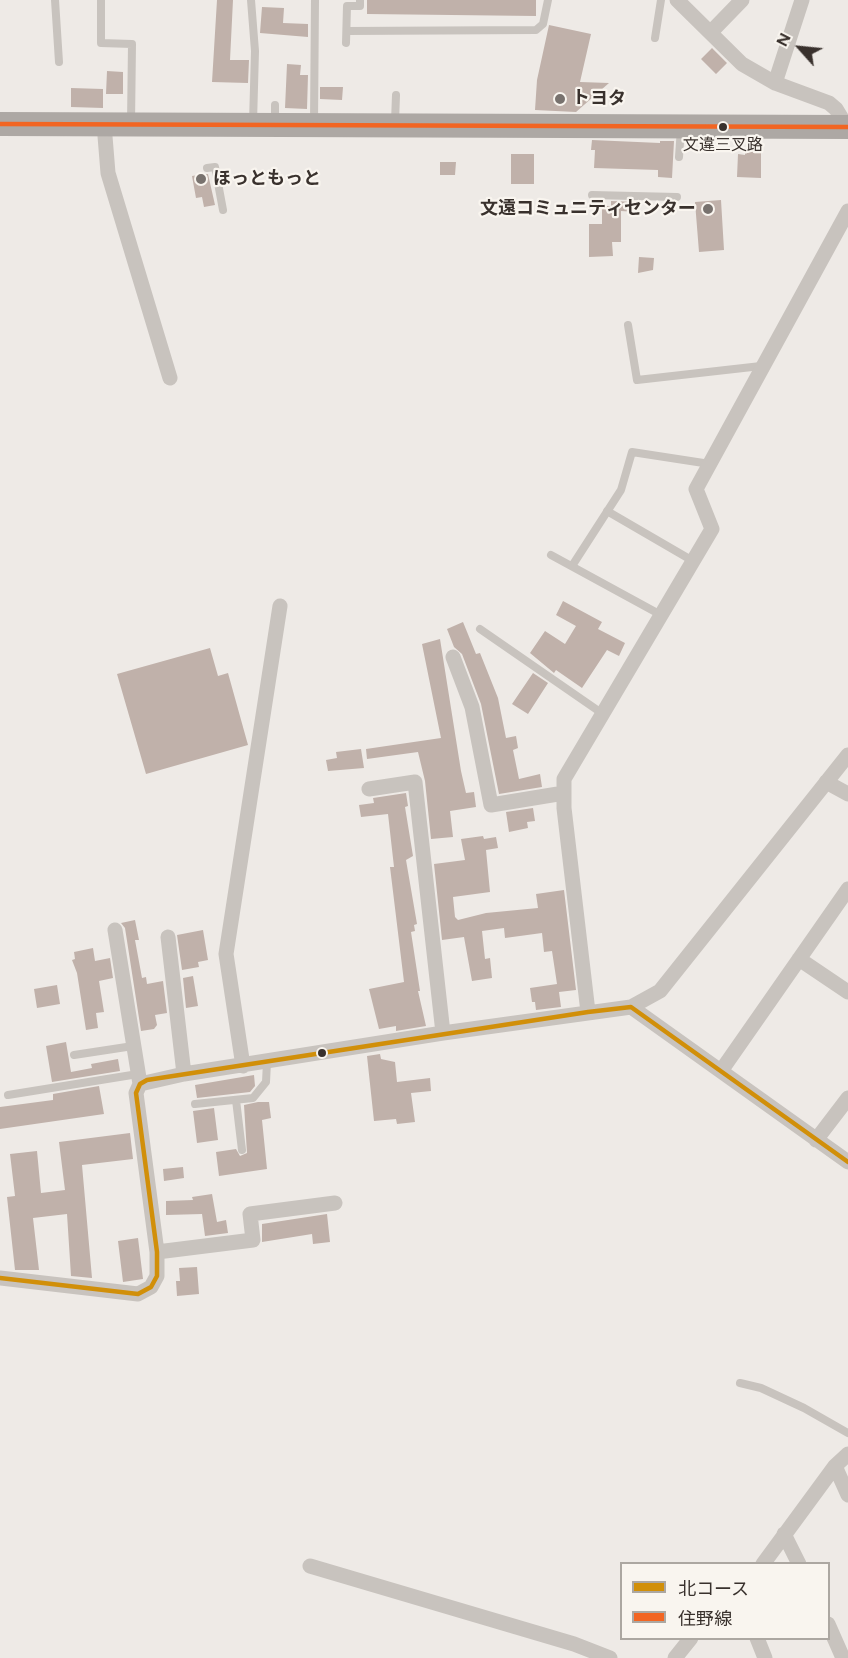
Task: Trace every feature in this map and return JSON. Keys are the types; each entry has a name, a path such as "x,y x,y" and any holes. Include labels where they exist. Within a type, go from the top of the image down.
{"highway":[{"path":"0,124 62,120 104,124 194,123 253,119 314,124 847,127"}],"street":[{"path":"711,32 742,0"},
{"path":"775,83 802,0"},
{"path":"682,2 742,64 775,83 829,103 837,109 847,127"},
{"path":"104,124 108,173 170,378"},
{"path":"588,1012 564,779 712,529 696,489 848,211"},
{"path":"243,1066 226,954 280,606"},
{"path":"453,657 472,707 491,805 564,793"},
{"path":"139,1079 243,1066 442,1033 631,1007 660,991 848,755"},
{"path":"369,789 414,782 442,1033"},
{"path":"826,782 848,794"},
{"path":"721,1071 848,889"},
{"path":"0,1278 138,1294 151,1287 157,1276 157,1252 136,1093 139,1079 114,930"},
{"path":"168,937 184,1074"},
{"path":"799,959 848,992"},
{"path":"631,1007 848,1162"},
{"path":"816,1140 848,1098"},
{"path":"157,1252 253,1240 250,1214 335,1203"},
{"path":"763,1562 835,1466 848,1454"},
{"path":"835,1466 848,1496"},
{"path":"784,1534 798,1562"},
{"path":"310,1566 574,1644 609,1658"},
{"path":"830,1629 843,1658"},
{"path":"675,1658 689,1640"},
{"path":"758,1640 765,1658"}],"lane":[{"path":"55,0 59,62"},
{"path":"101,0 101,43 132,44 147,122"},
{"path":"251,0 255,51 253,119"},
{"path":"314,124 315,0"},
{"path":"346,43 347,6 360,6 360,0"},
{"path":"347,31 536,30 543,24 548,0"},
{"path":"655,38 661,0"},
{"path":"395,124 396,95"},
{"path":"679,157 681,126"},
{"path":"207,168 215,167 223,210"},
{"path":"592,195 677,198"},
{"path":"627,325 637,380 763,366"},
{"path":"572,566 621,490 632,452 710,464"},
{"path":"607,511 693,561"},
{"path":"551,555 662,615"},
{"path":"480,629 603,714"},
{"path":"74,1055 134,1046"},
{"path":"195,1104 253,1098 266,1082 267,1062"},
{"path":"8,1095 139,1079"},
{"path":"236,1100 242,1150"},
{"path":"740,1383 761,1388 804,1408 848,1433"}],"building":[{"path":"217,0 233,0 230,60 249,60 248,83 212,82"},
{"path":"367,0 536,0 536,16 367,14"},
{"path":"262,7 284,8 283,23 308,24 308,37 260,33"},
{"path":"549,25 591,34 580,82 609,83 576,112 535,110 537,80"},
{"path":"712,48 727,63 716,74 701,59"},
{"path":"287,64 301,65 300,75 308,75 307,109 285,108"},
{"path":"107,71 123,72 123,94 106,94"},
{"path":"320,87 343,87 342,100 320,99"},
{"path":"71,88 103,89 103,108 71,107"},
{"path":"592,140 660,143 660,141 674,141 672,178 658,177 658,170 594,168 595,150 591,150"},
{"path":"745,151 761,151 761,178 737,177 738,154 745,155"},
{"path":"511,154 534,154 534,184 511,184"},
{"path":"440,162 456,162 455,175 440,175"},
{"path":"208,174 215,205 204,207 202,197 196,198 192,176"},
{"path":"721,200 724,250 699,252 695,202"},
{"path":"611,201 636,202 636,212 621,211 621,242 612,242 613,256 589,257 589,224 602,224 602,206 611,206"},
{"path":"639,257 654,258 653,270 638,273"},
{"path":"563,601 602,622 598,629 625,643 619,656 607,650 582,688 556,670 554,673 530,653 545,631 565,644 576,626 556,615"},
{"path":"463,622 476,654 480,653 498,698 506,738 516,736 518,748 513,750 519,779 540,774 542,787 499,794 481,704 462,654 454,647 447,629"},
{"path":"440,639 461,771 466,793 474,792 476,807 450,811 453,837 431,839 425,781 418,752 367,759 366,749 441,738 422,644"},
{"path":"210,648 218,676 228,673 248,745 146,774 117,674"},
{"path":"533,673 548,683 528,714 512,704"},
{"path":"361,749 364,768 328,771 326,760 337,758 336,752"},
{"path":"406,793 408,806 405,807 413,856 406,860 417,924 414,925 415,931 411,932 420,991 418,991 426,1026 396,1031 396,1026 379,1029 369,989 404,982 390,867 394,867 388,814 361,817 359,805 374,803 373,798"},
{"path":"533,808 535,821 527,822 528,828 509,832 506,812"},
{"path":"483,836 484,839 496,837 498,848 486,850 490,892 453,897 455,917 458,920 486,913 538,908 536,894 564,890 576,990 559,992 561,1007 536,1010 535,1002 532,1002 530,988 557,984 552,951 544,952 542,933 505,938 504,928 482,931 485,959 490,958 492,978 472,981 464,937 442,940 434,864 465,860 461,839"},
{"path":"135,920 139,940 135,940 142,978 146,977 147,984 163,981 167,1013 155,1015 157,1025 154,1029 141,1031 125,928 121,923"},
{"path":"203,930 208,960 198,962 199,967 182,970 177,935"},
{"path":"93,948 95,961 110,958 113,978 99,981 104,1012 96,1013 98,1028 86,1030 77,973 72,960 75,959 74,952"},
{"path":"193,976 198,1006 186,1008 183,978"},
{"path":"57,985 60,1004 37,1008 34,989"},
{"path":"66,1042 71,1072 92,1068 91,1064 118,1059 120,1071 52,1082 46,1046"},
{"path":"380,1054 381,1059 395,1062 397,1082 430,1078 431,1091 411,1093 415,1122 397,1124 396,1119 374,1121 367,1056"},
{"path":"254,1075 255,1086 250,1092 197,1098 195,1085"},
{"path":"99,1086 104,1114 0,1129 0,1107 53,1100 53,1094"},
{"path":"269,1102 271,1118 262,1120 267,1169 219,1176 216,1152 236,1149 240,1156 247,1153 244,1105"},
{"path":"214,1108 218,1140 197,1143 193,1111"},
{"path":"130,1133 133,1159 82,1165 92,1278 71,1276 67,1214 33,1218 39,1270 15,1270 7,1197 15,1196 10,1154 37,1151 41,1193 65,1190 59,1142"},
{"path":"183,1167 184,1178 164,1181 163,1169"},
{"path":"212,1194 217,1222 226,1220 228,1233 205,1236 202,1214 166,1215 166,1201 193,1200 192,1197"},
{"path":"327,1214 330,1242 313,1244 312,1234 262,1242 262,1224"},
{"path":"138,1238 143,1279 123,1282 118,1241"},
{"path":"197,1267 199,1294 177,1296 176,1281 180,1281 179,1268"}],"transit line":[{"name":"住野線","path":"0,124 848,127"},
{"name":"北コース","path":"0,1278 138,1294 151,1287 157,1276 157,1252 136,1093 140,1084 147,1080 588,1012 631,1007 848,1162"}],"place":[{"name":"トヨタ","path":"560,99"},
{"name":"文違三叉路","path":"723,127"},
{"name":"ほっともっと","path":"201,179"},
{"name":"文遠コミュニティセンター","path":"708,209"}]}
